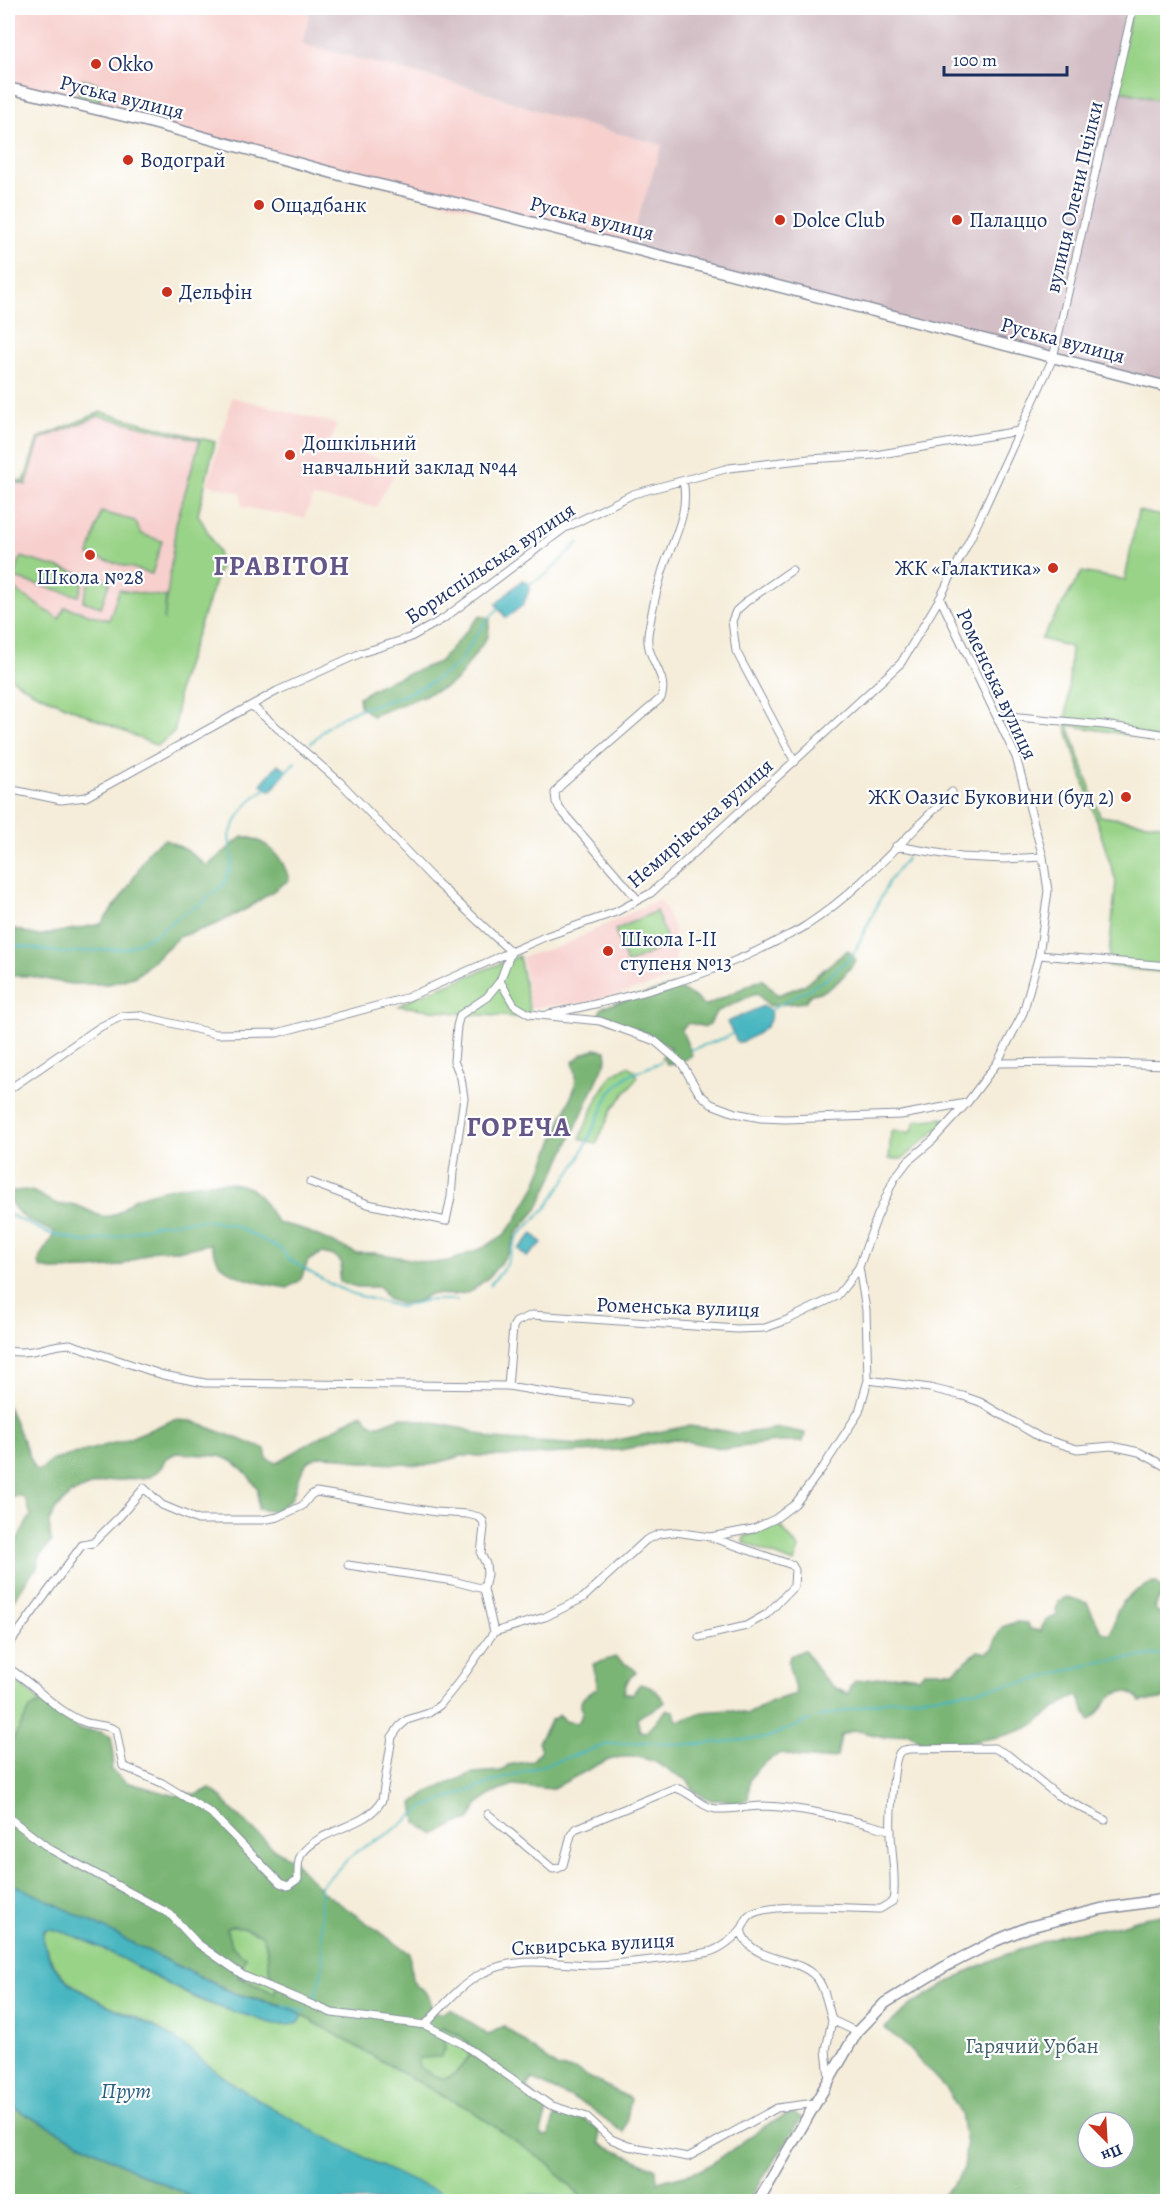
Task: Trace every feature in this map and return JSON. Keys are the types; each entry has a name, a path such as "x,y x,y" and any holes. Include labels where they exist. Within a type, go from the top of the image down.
{"main road":[{"name":"Руська вулиця","path":"8,88 143,120 351,178 484,210 1167,387"},
{"path":"758,2202 857,2032 885,2003 904,1990 995,1941 1029,1927 1062,1917 1167,1899"}],"street":[{"name":"вулиця Олени Пчілки","path":"1053,358 1133,8"},
{"name":"Немирівська вулиця","path":"8,1090 100,1027 122,1016 138,1015 216,1035 278,1033 406,998 547,936 616,912 651,893 901,663 940,598 971,537 1053,358"},
{"name":"Бориспільська вулиця","path":"8,789 62,800 86,797 288,686 361,653 409,638 435,624 565,528 633,494 729,468 809,459 875,455 1019,431"},
{"path":"638,900 560,809 555,793 560,786 661,698 662,677 648,643 650,624 663,570 679,527 686,494 683,481"},
{"path":"792,570 747,601 736,611 732,621 736,651 795,762"},
{"name":"Роменська вулиця","path":"508,1386 513,1327 516,1322 532,1315 737,1329 765,1328 837,1296 859,1267 894,1179 908,1161 933,1140 967,1103 997,1064 1023,1013 1039,955 1048,891 1043,857 1016,757 940,598"},
{"path":"252,706 341,783 433,879 511,952 500,981 487,997 460,1015 456,1026 454,1061 461,1078 464,1098 446,1221 368,1204 310,1182"},
{"path":"997,715 1104,725 1167,735"},
{"path":"541,1015 616,1000 739,961 807,926 856,888 952,792"},
{"path":"896,846 961,857 1004,859 1043,857"},
{"path":"1039,955 1167,966"},
{"path":"500,981 514,1005 529,1014 600,1021 655,1041 682,1064 699,1093 711,1104 735,1113 761,1118 785,1119 901,1115 967,1103"},
{"path":"997,1064 1073,1062 1167,1065"},
{"path":"710,1537 753,1529 775,1519 795,1504 824,1466 859,1412 868,1380 866,1310 859,1267"},
{"path":"8,1351 25,1353 58,1344 70,1344 163,1376 205,1383 508,1386 628,1402"},
{"path":"868,1380 930,1388 963,1396 980,1402 1041,1438 1077,1449 1112,1446 1138,1452 1167,1468"},
{"path":"8,1646 82,1545 93,1543 144,1488 162,1505 198,1520 262,1520 278,1517 302,1506 316,1492 425,1511 478,1517 483,1521 484,1527 481,1554 486,1564 487,1574 484,1589 494,1632"},
{"path":"8,1668 23,1677 59,1707 84,1722 109,1726 116,1730 123,1766 162,1783 211,1813 280,1883 288,1886 298,1879 300,1857 310,1847 329,1834 370,1814 379,1806 382,1800 392,1737 407,1720 429,1713 440,1705 494,1632 545,1617 583,1598 646,1540 659,1534 675,1532 710,1537 792,1565 795,1570 794,1587 767,1614 746,1626 699,1637"},
{"path":"348,1565 453,1581 484,1589"},
{"path":"488,1815 553,1869 562,1865 575,1829 675,1788 717,1809 761,1806 806,1810 828,1813 890,1830 896,1758 900,1752 917,1747 993,1748 1008,1755 1057,1795 1105,1820"},
{"path":"8,1817 50,1849 144,1902 170,1914 197,1943 244,1976 332,2013 425,2025 461,2043 550,2105 587,2117 611,2139 628,2146 688,2157 777,2108 815,2103"},
{"name":"Сквирська вулиця","path":"425,2025 455,1995 482,1973 509,1963 538,1961 590,1965 710,1952 741,1930 749,1916 765,1909 880,1909 893,1901 895,1887 890,1830"},
{"path":"741,1930 747,1946 754,1951 802,1968 815,1976 821,1985 832,2020 826,2050 829,2078"},
{"path":"832,2020 857,2032"}],"shaded area":[{"path":"8,8 311,8 303,43 472,88 559,118 662,145 628,249 8,90"},
{"path":"311,8 1132,8 1114,88 1167,102 1167,388 628,249 662,145 559,118 472,88 302,44"},
{"name":"Дошкільний навчальний заклад №44","path":"232,397 337,424 330,444 399,465 376,507 313,497 304,518 242,507 241,493 208,484"},
{"name":"Школа №28","path":"99,416 200,440 168,586 160,660 107,650 8,585 8,480 26,485 40,439"},
{"name":"Школа I-II ступеня №13","path":"660,899 674,928 677,978 591,1002 531,1008 522,957 561,946"}],"green space":[{"path":"1132,8 1167,8 1167,102 1114,89"},
{"path":"83,79 102,85 100,101 77,96"},
{"path":"101,412 215,442 198,514 218,551 220,567 179,686 175,731 157,746 31,691 8,676 8,585 59,619 65,607 109,620 119,590 166,597 164,621 176,524 200,440 99,416 40,439 26,485 8,480 8,478 24,482 38,438"},
{"path":"1138,511 1167,517 1167,741 1068,725 1100,816 1167,826 1167,973 1108,966 1116,881 1066,727 1071,647 1041,639 1082,572 1125,580"},
{"path":"101,512 135,521 141,534 162,541 152,574 89,555"},
{"path":"21,557 85,575 79,596 14,578"},
{"path":"91,575 110,581 101,607 83,601"},
{"path":"480,616 490,618 488,636 458,679 448,686 372,716 360,706 359,697 381,684 439,662"},
{"path":"243,836 260,841 273,850 283,863 289,880 248,908 217,924 179,937 136,976 109,984 70,984 29,976 8,976 8,927 38,936 101,924 127,889 150,849 165,839 188,851 207,866"},
{"path":"656,911 669,944 627,964 615,930"},
{"path":"848,950 856,960 847,972 837,983 825,991 811,994 805,1002 769,1006 757,993 716,1012 706,1027 689,1023 681,1029 692,1055 680,1062 667,1064 662,1057 670,1047 638,1030 600,1018 599,1013 603,1007 672,986 693,996 705,1006 762,979 778,995 804,985"},
{"path":"519,956 531,1018 465,1014 399,1006 413,998"},
{"path":"595,1049 606,1051 607,1059 537,1209 516,1234 509,1252 489,1277 470,1292 453,1295 430,1294 419,1301 401,1304 387,1299 380,1287 357,1287 340,1282 342,1264 335,1256 321,1253 308,1261 301,1279 288,1288 271,1285 244,1278 228,1270 219,1263 210,1244 182,1250 155,1250 120,1266 52,1270 41,1268 38,1262 55,1232 22,1215 8,1197 10,1192 26,1190 57,1204 73,1204 96,1214 110,1216 118,1213 136,1198 161,1190 193,1184 238,1184 258,1195 278,1223 300,1228 356,1253 375,1253 433,1263 449,1261 485,1247 504,1235 516,1220 535,1187 575,1087 576,1075 573,1062 581,1055"},
{"path":"628,1066 638,1077 613,1108 596,1144 580,1138 599,1095 612,1075"},
{"path":"943,1118 945,1120 942,1125 902,1159 889,1159 891,1131 912,1132 915,1121"},
{"path":"8,1406 36,1471 42,1469 50,1461 125,1440 173,1420 192,1421 265,1449 267,1459 276,1463 363,1414 372,1424 380,1425 401,1417 465,1429 493,1439 580,1445 688,1426 738,1434 780,1428 805,1433 803,1442 775,1442 726,1449 674,1439 620,1450 510,1456 461,1456 430,1465 359,1462 341,1457 319,1456 307,1462 292,1498 275,1512 258,1509 258,1489 234,1462 220,1456 176,1453 165,1459 161,1468 150,1477 95,1484 71,1494 56,1509 49,1522 51,1542 40,1557 37,1568 8,1605 8,1556 31,1515 25,1499 19,1495 8,1500"},
{"path":"777,1522 799,1549 794,1563 743,1542 744,1537"},
{"path":"1152,1583 1157,1583 1165,1593 1158,1600 1155,1608 1158,1613 1167,1611 1167,1698 1140,1702 1133,1693 1119,1693 1109,1698 1090,1721 1078,1696 1066,1701 1037,1723 1020,1731 980,1741 951,1744 926,1746 909,1733 884,1737 854,1730 841,1735 837,1757 824,1759 782,1753 773,1757 757,1769 750,1780 748,1800 733,1805 726,1800 711,1800 695,1792 688,1781 655,1762 640,1757 621,1757 605,1761 552,1789 513,1785 493,1793 478,1804 470,1820 434,1835 416,1822 413,1803 428,1792 473,1773 501,1771 508,1765 532,1761 541,1751 538,1742 551,1720 560,1715 564,1721 578,1723 582,1712 581,1701 598,1688 593,1664 615,1657 634,1669 636,1673 626,1684 624,1693 632,1694 640,1684 651,1688 663,1699 665,1702 662,1705 637,1719 640,1731 646,1732 667,1710 674,1711 676,1719 681,1721 702,1712 729,1710 748,1714 772,1701 796,1694 788,1663 790,1656 804,1650 828,1682 849,1694 850,1687 855,1681 903,1675 919,1677 924,1671 954,1671 978,1651 987,1653 994,1648 1002,1627 1016,1622 1028,1623 1030,1629 1041,1631 1046,1621 1057,1616 1059,1601 1067,1597 1087,1603 1102,1632 1110,1635 1116,1614 1123,1602"},
{"path":"8,1677 41,1702 31,1708 8,1748"},
{"path":"41,1702 81,1730 101,1732 111,1737 114,1755 111,1770 126,1782 176,1796 184,1792 197,1794 210,1788 274,1849 292,1859 322,1891 409,1953 412,1979 416,1986 423,1989 429,1997 432,2009 439,2013 451,2009 488,2035 504,2026 558,2068 575,2070 631,2099 624,2133 588,2106 532,2079 526,2087 547,2112 540,2135 548,2136 556,2114 583,2119 599,2129 600,2144 656,2169 657,2182 698,2171 780,2118 793,2113 802,2118 748,2201 585,2201 547,2163 468,2108 298,2013 283,2005 234,1993 8,1882 8,1748 31,1708","holes":["232,1926 243,1927 262,1935 266,1944 270,1972 277,1987 274,1993 238,1977 246,1957 238,1952 230,1942 227,1929","443,2027 461,2036 474,2051 455,2073 444,2078 437,2077 418,2066 419,2058 441,2057 445,2049 444,2041 437,2032"]},
{"name":"Гарячий Урбан","path":"1167,1914 1167,2201 937,2201 957,2180 964,2168 966,2145 961,2114 947,2090 904,2044 885,2028 912,2004 966,1972 1002,1956 1064,1934 1121,1925"},
{"path":"232,1926 243,1927 262,1935 266,1944 270,1972 277,1988 274,1993 238,1977 237,1952 229,1943 226,1929"},
{"path":"47,1929 93,1944 184,1993 212,2005 283,2025 296,2023 301,2020 302,2015 468,2108 547,2163 585,2201 538,2195 512,2201 470,2201 434,2191 384,2168 258,2100 173,2038 97,2000 72,1984 58,1971 50,1957 42,1935"},
{"path":"443,2027 461,2036 474,2051 455,2073 444,2078 437,2077 418,2066 419,2058 441,2056 445,2049 437,2032"},
{"path":"8,2105 135,2171 201,2201 8,2202"}],"water":[{"path":"522,580 526,581 530,588 523,605 506,618 496,604"},
{"path":"278,764 287,771 271,791 261,784"},
{"path":"763,1006 770,1011 769,1022 762,1030 738,1043 727,1022"},
{"path":"533,1234 542,1243 527,1257 518,1249"},
{"name":"Прут","path":"8,1882 229,1991 285,2006 302,2015 301,2020 296,2023 283,2025 219,2007 185,1993 109,1951 77,1937 59,1931 47,1929 43,1931 48,1955 55,1967 72,1985 84,1993 162,2031 232,2083 303,2125 408,2179 472,2201 201,2201 135,2171 8,2105"},
{"path":"531,2195 553,2196 570,2201 511,2201"}],"waterway":[{"path":"526,586 547,574 579,542"},
{"path":"311,743 328,726 351,712 402,696 432,682 457,665 487,620 501,606"},
{"path":"286,771 295,762"},
{"path":"8,944 62,953 127,948 156,934 202,903 224,884 232,862 229,836 239,815 251,800 268,787"},
{"path":"769,1011 826,979 853,955 889,881 907,858"},
{"path":"690,1050 733,1033"},
{"path":"490,1285 506,1266 517,1237 546,1208 578,1161 610,1093 627,1076 661,1062"},
{"path":"8,1214 48,1233 85,1242 115,1237 159,1224 205,1220 235,1226 281,1249 288,1259 332,1285 353,1294 401,1307 427,1300 457,1300"},
{"path":"818,1717 890,1700 953,1694 1031,1681 1094,1663 1168,1653"},
{"path":"314,1999 323,1968 320,1886 357,1851 391,1832 424,1807 609,1744 643,1742 689,1745 766,1738 810,1720"},
{"path":"283,2005 307,2012"}],"place":[{"name":"Okko","path":"96,64"},
{"name":"Водограй","path":"128,160"},
{"name":"Ощадбанк","path":"259,205"},
{"name":"Dolce Club","path":"780,220"},
{"name":"Палаццо","path":"957,220"},
{"name":"Дельфін","path":"167,292"},
{"name":"Дошкільний навчальний заклад №44","path":"290,455"},
{"name":"Школа №28","path":"90,555"},
{"name":"ЖК «Галактика»","path":"1053,568"},
{"name":"ЖК Оазис Буковини (буд 2)","path":"1126,797"},
{"name":"Школа I-II ступеня №13","path":"608,951"}],"district":[{"name":"ГРАВІТОН","path":"282,566"},
{"name":"ГОРЕЧА","path":"519,1127"}]}
